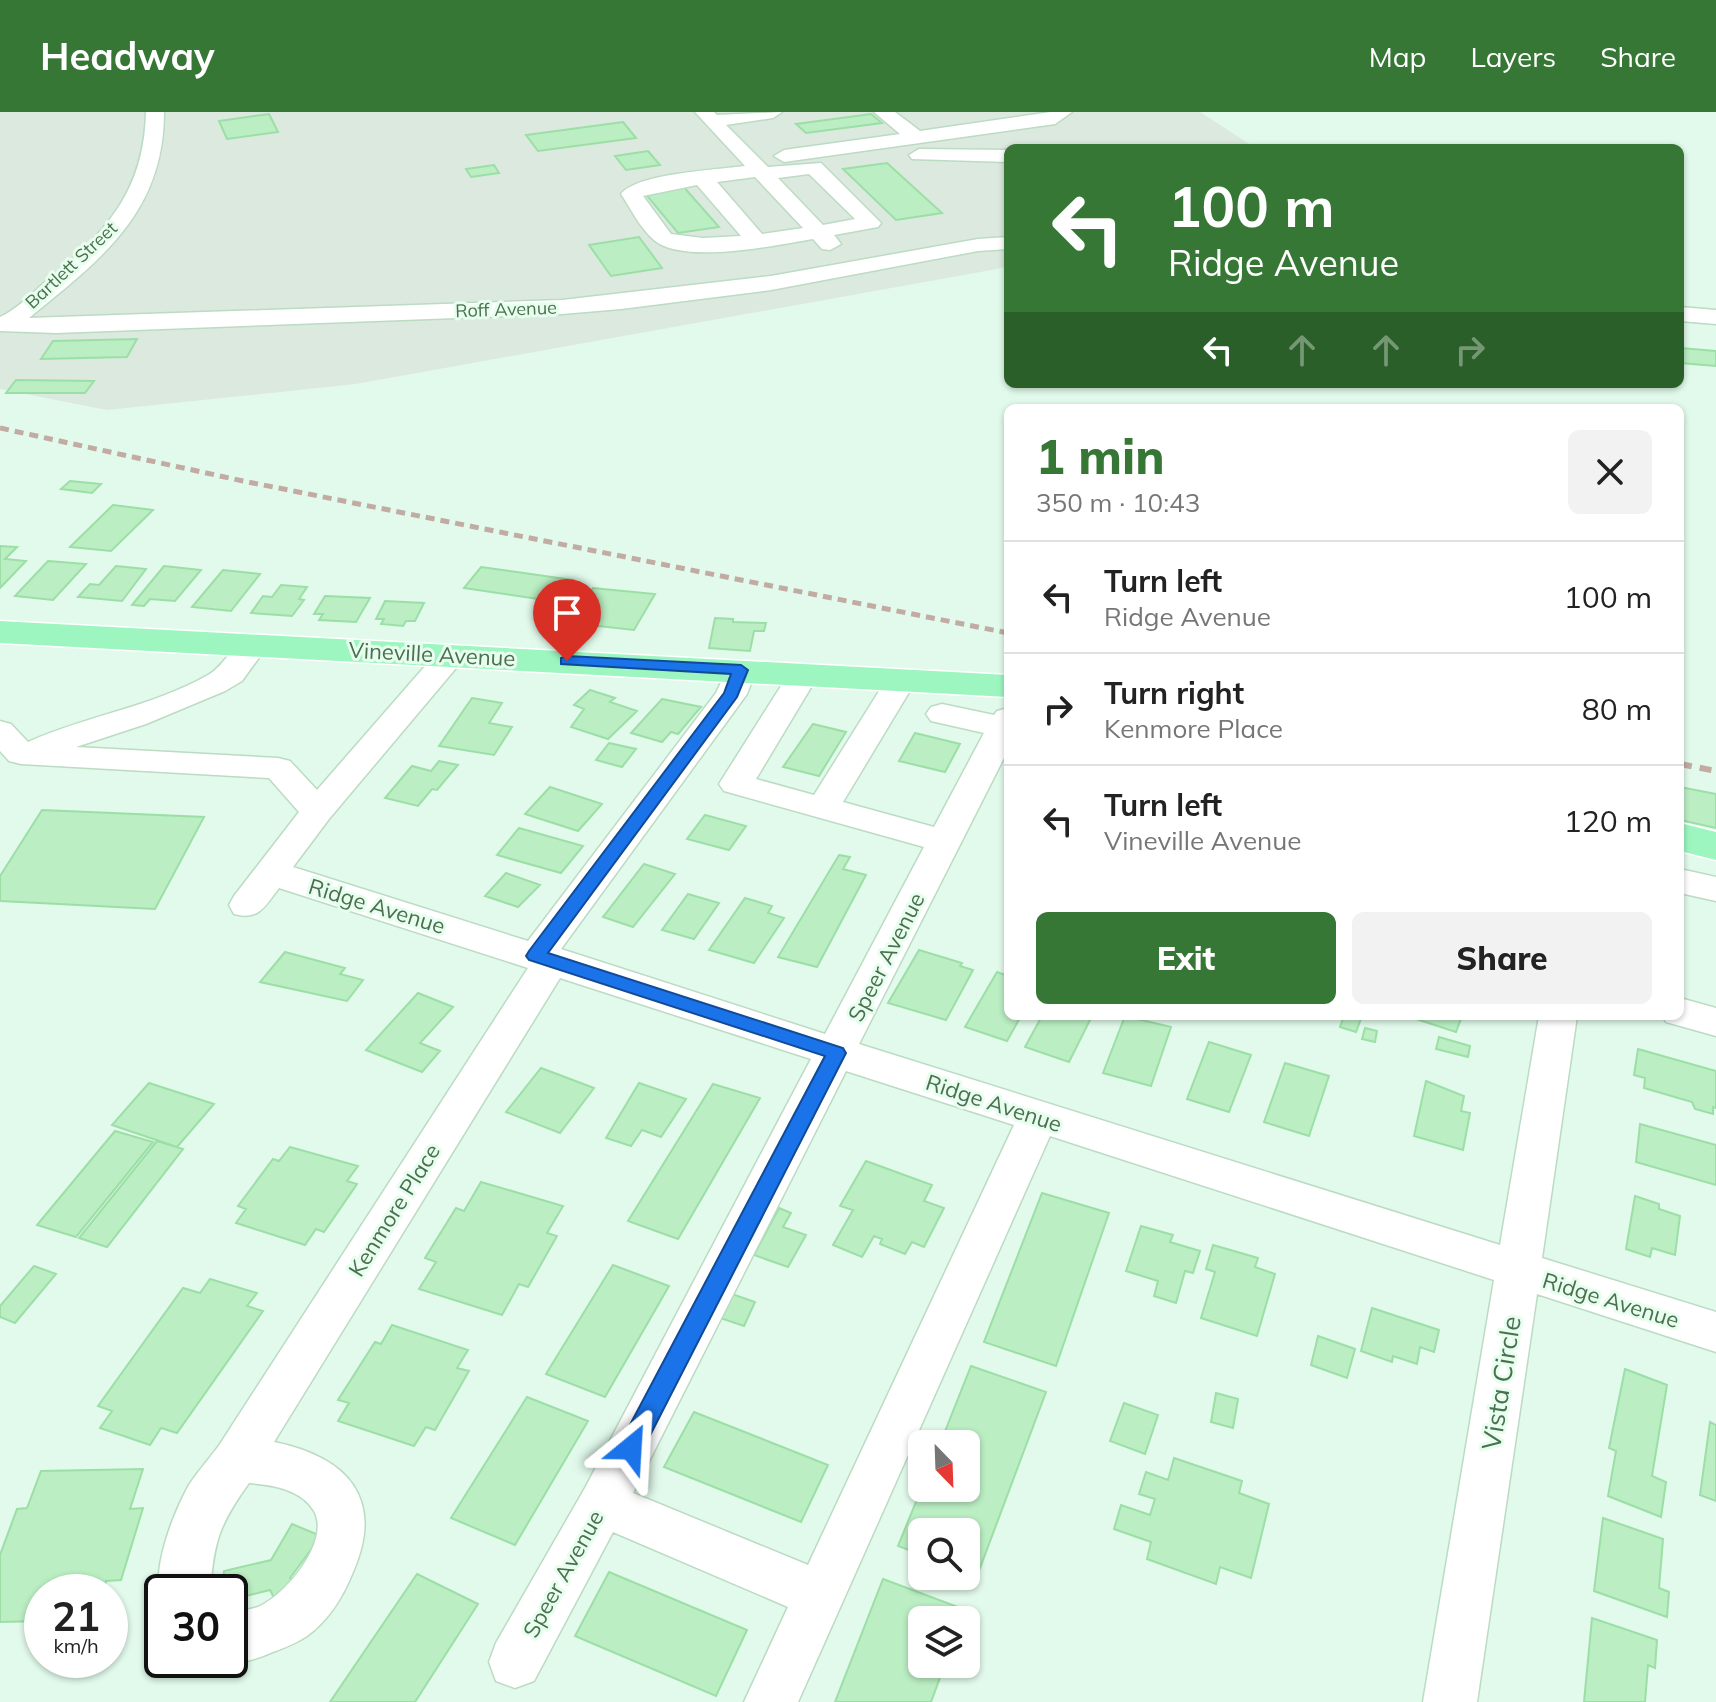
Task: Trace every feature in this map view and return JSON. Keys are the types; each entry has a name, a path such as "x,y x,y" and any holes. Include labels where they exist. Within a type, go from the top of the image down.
{"main road":[{"name":"Vineville Avenue","path":"0,632 1004,686"},
{"path":"1684,838 1716,846"}],"street":[{"name":"Bartlett Street","path":"3,325 86,257 137,197 153,163 158,135 155,112"},
{"path":"709,116 773,112"},
{"path":"883,112 909,133"},
{"path":"814,167 871,223 756,240 682,244 665,239 631,194 643,187 758,168 909,133 1027,116 1055,118 1063,112"},
{"path":"709,116 854,269"},
{"path":"758,168 814,167 891,157 1004,156"},
{"path":"891,157 917,173"},
{"path":"702,178 756,240"},
{"name":"Roff Avenue","path":"3,325 562,307 677,296 854,269 978,245 1004,243"},
{"path":"1684,314 1716,317"},
{"path":"10,743 135,717 231,674 253,645"},
{"path":"247,905 317,811 451,655"},
{"name":"Kenmore Place","path":"186,1574 188,1547 207,1501 237,1460 544,958 731,694 741,670"},
{"path":"804,674 736,784 945,841"},
{"path":"823,808 902,679"},
{"path":"942,714 1004,722"},
{"name":"Speer Avenue","path":"515,1662 602,1504 1004,726"},
{"path":"10,743 278,768 317,811"},
{"name":"Ridge Avenue","path":"272,873 1519,1272 1716,1332"},
{"path":"1684,882 1716,889"},
{"path":"1684,1013 1716,1022"},
{"name":"Vista Circle","path":"1450,1702 1557,1020"},
{"path":"771,1702 1038,1117"},
{"path":"237,1460 271,1461 315,1478 332,1494 343,1515 342,1543 323,1580 293,1617 258,1635 248,1636"},
{"path":"602,1504 820,1595"}],"shaded area":[{"path":"0,112 1200,112 1249,144 1004,144 1004,267 997,269 356,384 107,410 0,389"}],"building":[{"path":"269,114 278,132 227,139 219,121"},
{"path":"871,114 882,123 806,133 796,124"},
{"path":"623,122 636,138 538,151 526,135"},
{"path":"648,151 660,165 626,170 615,156"},
{"path":"887,163 942,213 896,220 843,169"},
{"path":"494,165 499,173 471,177 466,169"},
{"path":"682,185 719,227 678,233 643,191"},
{"path":"639,237 662,268 611,276 589,245"},
{"path":"137,339 127,357 41,359 53,341"},
{"path":"1684,348 1716,351 1716,366 1684,363"},
{"path":"16,380 94,381 85,393 6,393"},
{"path":"70,481 101,484 92,493 61,489"},
{"path":"113,505 153,510 111,551 70,547"},
{"path":"0,546 17,547 5,559 26,561 0,588"},
{"path":"48,561 86,564 53,600 15,596"},
{"path":"116,566 146,569 122,601 78,597 90,584 99,585"},
{"path":"164,566 201,570 175,601 150,599 144,606 132,605"},
{"path":"481,567 573,580 558,602 464,588"},
{"path":"223,570 260,574 231,611 192,607"},
{"path":"281,585 307,587 299,599 304,600 292,616 251,613 263,596 272,597"},
{"path":"593,588 655,594 634,630 571,623"},
{"path":"325,596 370,598 356,622 319,620 323,614 314,614"},
{"path":"385,601 424,603 415,621 406,621 403,626 381,624 384,619 376,619"},
{"path":"715,618 766,623 764,631 754,631 750,651 709,648"},
{"path":"590,690 615,698 610,702 637,711 608,739 571,727 584,709 574,705"},
{"path":"472,698 502,703 489,723 512,727 494,755 439,746"},
{"path":"662,699 701,707 678,734 671,732 662,742 631,733"},
{"path":"813,724 846,732 819,776 783,767"},
{"path":"915,733 960,744 945,772 899,761"},
{"path":"609,743 636,749 622,767 596,760"},
{"path":"439,761 458,765 437,790 432,789 418,806 385,798 412,766 431,771"},
{"path":"550,787 602,804 578,831 525,814"},
{"path":"1684,788 1716,794 1716,828 1684,821"},
{"path":"42,810 204,817 155,909 0,901 0,876"},
{"path":"705,815 746,826 729,850 687,839"},
{"path":"519,828 583,846 561,873 497,855"},
{"path":"839,855 850,857 843,869 866,875 817,967 778,957"},
{"path":"644,864 675,874 633,927 603,917"},
{"path":"506,873 540,885 518,907 485,896"},
{"path":"688,894 719,903 694,939 662,930"},
{"path":"745,898 772,906 768,913 784,918 754,963 709,950"},
{"path":"919,950 962,963 960,966 973,970 946,1020 888,1003"},
{"path":"285,952 345,968 340,974 363,980 347,1001 260,982"},
{"path":"997,972 1004,975 1004,1020 1019,1020 1007,1041 965,1027"},
{"path":"418,993 453,1007 420,1043 440,1051 422,1072 366,1050"},
{"path":"1040,1020 1090,1020 1069,1062 1025,1047"},
{"path":"1123,1020 1142,1020 1171,1027 1151,1086 1103,1073"},
{"path":"1343,1020 1360,1020 1356,1032 1340,1027"},
{"path":"1419,1020 1460,1020 1456,1032"},
{"path":"1365,1028 1377,1031 1375,1042 1362,1039"},
{"path":"1439,1037 1470,1046 1468,1057 1436,1049"},
{"path":"1209,1042 1251,1055 1229,1112 1187,1099"},
{"path":"1638,1049 1716,1071 1716,1108 1713,1107 1713,1114 1695,1109 1692,1102 1644,1088 1645,1078 1634,1075"},
{"path":"1285,1063 1329,1076 1309,1136 1264,1122"},
{"path":"541,1068 594,1088 560,1133 506,1112"},
{"path":"1426,1081 1464,1096 1461,1111 1470,1113 1463,1150 1414,1136"},
{"path":"149,1083 214,1104 177,1147 112,1125"},
{"path":"639,1083 686,1099 661,1137 642,1130 631,1146 606,1138"},
{"path":"713,1084 760,1098 678,1239 628,1221"},
{"path":"1640,1124 1716,1145 1716,1185 1636,1162"},
{"path":"115,1131 153,1142 76,1237 37,1225"},
{"path":"157,1141 183,1149 107,1247 79,1238"},
{"path":"290,1147 358,1166 347,1181 357,1184 324,1232 316,1229 305,1245 236,1223 246,1209 238,1206 273,1159 279,1161"},
{"path":"866,1161 932,1185 924,1201 944,1208 924,1247 912,1242 905,1254 880,1244 882,1239 874,1236 862,1257 833,1245 853,1210 840,1206"},
{"path":"481,1182 563,1206 547,1233 557,1236 528,1287 519,1284 502,1315 419,1289 436,1262 425,1258 456,1208 464,1211"},
{"path":"1042,1193 1109,1213 1056,1366 984,1342"},
{"path":"1635,1196 1659,1204 1659,1209 1680,1216 1675,1255 1652,1248 1650,1257 1626,1249"},
{"path":"779,1208 791,1213 783,1227 806,1235 788,1267 754,1255"},
{"path":"1141,1226 1173,1235 1170,1242 1200,1251 1193,1273 1185,1271 1176,1303 1154,1296 1158,1281 1126,1271"},
{"path":"1213,1245 1258,1258 1255,1267 1275,1274 1257,1336 1201,1318 1215,1272 1206,1269"},
{"path":"613,1265 669,1286 605,1397 546,1374"},
{"path":"34,1266 56,1274 15,1323 0,1317 0,1306"},
{"path":"210,1279 257,1293 247,1306 263,1311 177,1433 161,1428 150,1445 100,1428 112,1411 98,1406 183,1288 200,1293"},
{"path":"732,1294 755,1302 744,1326 720,1318"},
{"path":"1372,1308 1439,1330 1434,1352 1420,1347 1417,1364 1393,1356 1392,1362 1361,1351"},
{"path":"392,1325 468,1350 457,1368 469,1371 435,1430 426,1427 414,1446 338,1421 349,1403 338,1400 375,1342 381,1344"},
{"path":"1318,1336 1355,1349 1347,1378 1311,1365"},
{"path":"971,1366 1046,1392 980,1568 980,1518 909,1518 916,1502 980,1502 980,1430 946,1430"},
{"path":"1625,1369 1667,1385 1652,1476 1666,1482 1661,1517 1608,1496 1616,1451 1609,1448"},
{"path":"1216,1393 1238,1399 1233,1428 1211,1422"},
{"path":"527,1397 588,1421 515,1545 451,1518"},
{"path":"1124,1403 1158,1415 1145,1454 1110,1441"},
{"path":"694,1412 828,1465 801,1522 664,1467"},
{"path":"1710,1422 1716,1425 1716,1501 1700,1495"},
{"path":"1174,1458 1242,1481 1239,1493 1269,1504 1251,1578 1220,1567 1216,1584 1147,1559 1151,1542 1114,1529 1121,1505 1150,1515 1155,1499 1139,1494 1146,1472 1168,1480"},
{"path":"143,1469 130,1509 143,1508 123,1574 24,1574 24,1621 0,1622 0,1555 17,1509 27,1508 41,1471"},
{"path":"1603,1518 1663,1539 1659,1588 1669,1592 1667,1617 1594,1591"},
{"path":"908,1521 908,1550 898,1546"},
{"path":"292,1524 321,1536 290,1578 294,1585 274,1598 270,1590 248,1596 248,1574 224,1574 224,1571 271,1560"},
{"path":"609,1572 747,1630 716,1696 575,1636"},
{"path":"417,1574 478,1604 415,1702 330,1702"},
{"path":"883,1579 955,1606 908,1606 908,1678 940,1678 931,1702 835,1702"},
{"path":"1592,1618 1657,1640 1655,1668 1648,1665 1645,1702 1584,1702"}],"railway":[{"path":"0,428 243,481 1004,632"},
{"path":"1684,765 1716,771"}],"route":[{"path":"567,661 741,670 731,694 536,956 836,1053 631,1448"}]}
